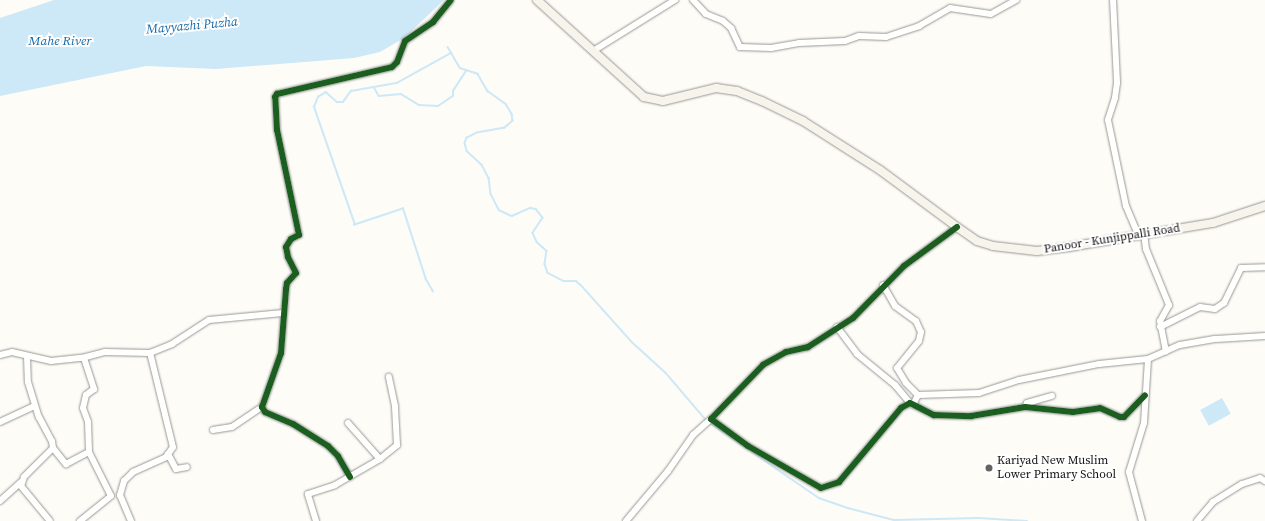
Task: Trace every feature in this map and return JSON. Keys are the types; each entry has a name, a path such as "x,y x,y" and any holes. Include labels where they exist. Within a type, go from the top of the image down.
{"main road":[{"name":"Panoor - Kunjippalli Road","path":"537,0 632,89 651,100 675,99 716,88 726,88 803,121 880,170 957,227 977,240 993,246 1037,251 1141,233 1213,223 1265,206"}],"street":[{"path":"213,430 232,427 262,407 281,353 283,313 287,283 296,273 288,257 286,246 291,239 299,235 277,130 275,97 277,94 392,66 397,62 405,40 433,22 451,0"},
{"path":"593,51 675,0"},
{"path":"693,0 706,14 723,21 731,28 740,47 771,48 799,43 845,41 859,36 886,37 919,26 950,8 991,14 1016,0"},
{"path":"1113,0 1117,82 1115,98 1108,120 1126,206 1141,233 1169,305 1161,316 1160,327 1166,350"},
{"path":"626,521 668,471 693,435 770,360 786,352 808,347 853,318 884,285 914,257 957,227"},
{"path":"1160,327 1200,306 1215,309 1224,303 1241,268 1265,267"},
{"path":"884,285 896,306 916,321 921,332 919,341 897,368 906,383 918,394 979,393 1019,380 1099,364 1148,359 1180,345 1214,339 1265,336"},
{"path":"0,355 12,352 27,357 51,361 84,358 105,352 150,352 172,344 209,320 283,313"},
{"path":"837,327 857,354 894,385 911,404 934,415 971,416 1025,407 1073,412 1100,408 1120,417 1124,417 1145,395"},
{"path":"130,521 120,495 124,481 133,472 149,467 168,454 173,447 150,352"},
{"path":"27,357 28,382 35,406 53,448 66,464 89,452"},
{"path":"80,521 111,496 89,452 88,422 84,408 86,395 94,389 84,358"},
{"path":"1142,521 1129,472 1144,423 1148,359"},
{"path":"316,521 308,494 335,485 350,477 380,459 397,445 395,406 389,377"},
{"path":"711,419 748,446 821,488 839,482 901,408 911,404 918,394"},
{"path":"1025,407 1027,403 1052,396"},
{"path":"0,422 35,406"},
{"path":"262,407 266,412 293,424 328,446 338,456 350,477"},
{"path":"348,423 380,459"},
{"path":"0,500 21,482 53,448"},
{"path":"168,454 176,469 187,467"},
{"path":"1197,521 1213,502 1242,484 1260,478 1265,481"},
{"path":"21,482 21,486 50,521"}],"water":[{"name":"Mahe River","path":"54,0 444,0 404,38 380,52 354,58 216,69 146,66 0,96 0,18"},
{"path":"1222,398 1231,414 1209,426 1200,410"}],"waterway":[{"path":"448,47 460,68 478,74 488,91 506,104 512,114 513,121 505,128 477,133 467,138 465,143 467,151 482,165 489,178 491,194 499,210 512,216 530,208 536,209 543,218 533,233 537,242 547,251 545,264 548,273 564,281 576,281 581,285 631,341 666,373 707,421"},
{"path":"433,292 426,280 403,209 355,225 314,107 318,97 326,92 337,102 343,102 351,91 397,83 451,53"},
{"path":"374,87 379,96 401,94 419,105 438,106 453,96 453,91 466,71"},
{"path":"710,423 819,498 848,508 894,520 979,518 1027,521"}],"cycle path":[{"path":"350,477 338,456 328,446 293,424 265,412 262,407 281,353 287,283 296,273 288,257 286,247 291,239 299,235 277,130 275,97 277,94 392,67 397,62 405,41 433,22 451,0"},
{"path":"957,227 904,266 853,318 808,347 786,352 763,365 711,419 748,446 821,488 839,482 901,408 910,403 934,415 971,416 1025,407 1073,412 1100,408 1120,417 1124,417 1145,395"}],"place":[{"name":"Kariyad New Muslim Lower Primary School","path":"989,468"}],"water label":[{"name":"Mayyazhi Puzha","path":"192,26"}]}
